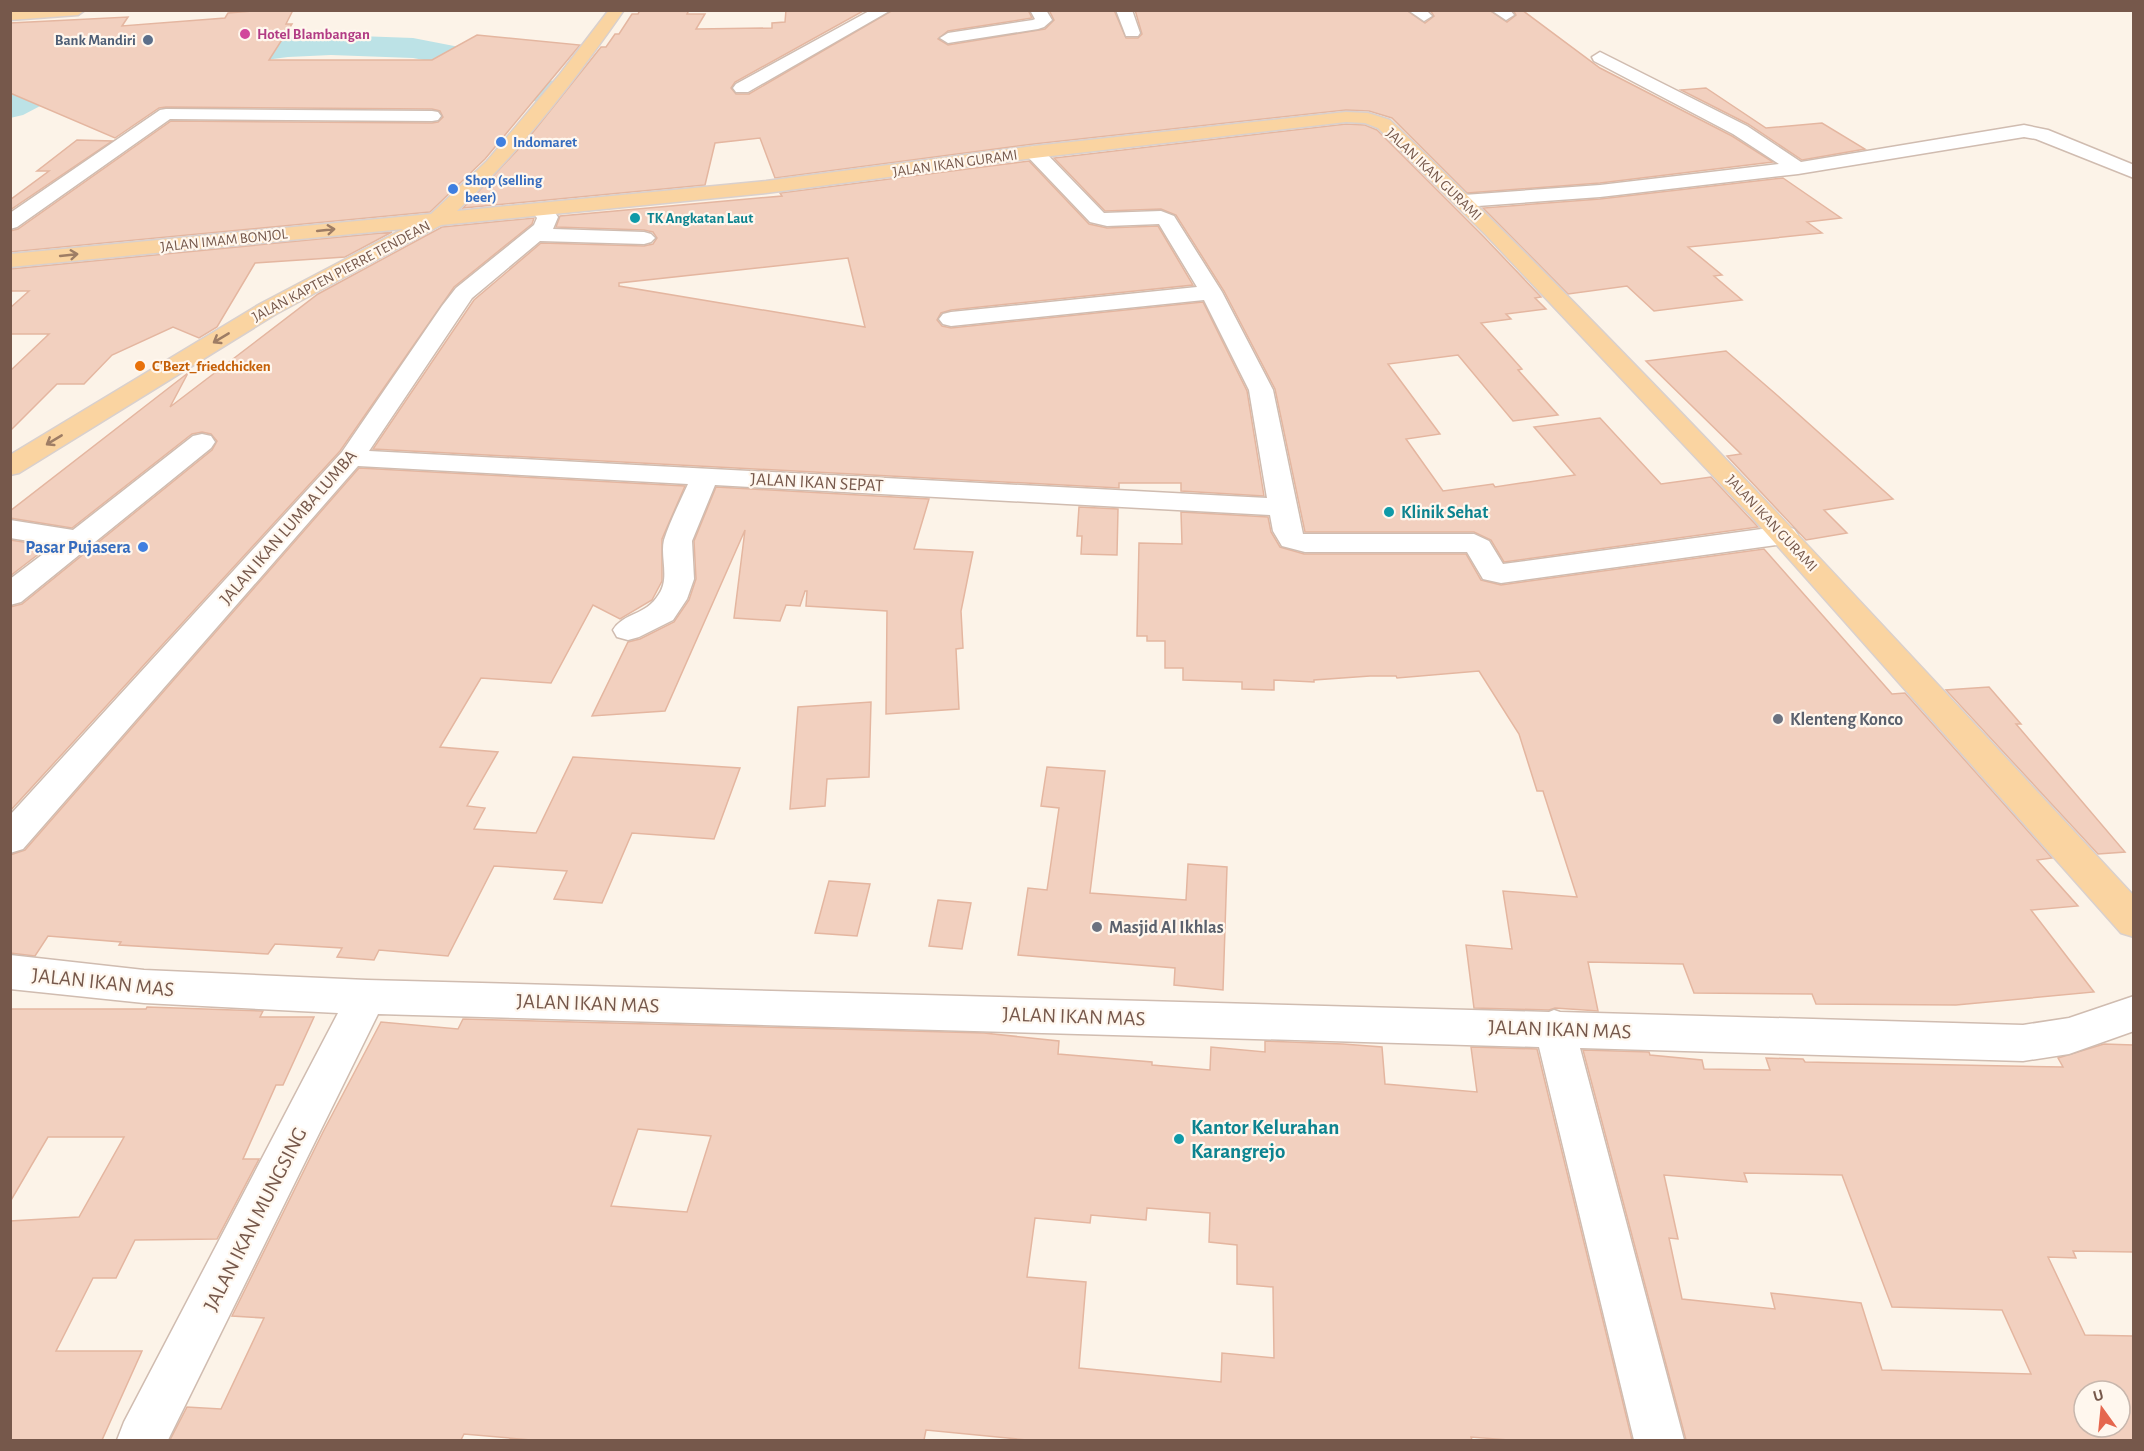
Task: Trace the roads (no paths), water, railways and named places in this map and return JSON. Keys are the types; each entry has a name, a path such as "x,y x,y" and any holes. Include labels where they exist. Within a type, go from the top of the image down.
{"main road":[{"path":"10,15 78,10"},
{"name":"JALAN KAPTEN PIERRE TENDEAN","path":"11,466 268,309 437,219 494,165 566,78 617,10"},
{"name":"JALAN IKAN GURAMI","path":"437,219 538,223 766,187 1034,152 1346,117 1368,118 1384,124 1464,201 1784,535 2133,922"},
{"name":"JALAN IMAM BONJOL","path":"10,261 437,219"}],"street":[{"path":"742,88 884,10"},
{"path":"948,38 1038,24 1044,20 1038,10"},
{"path":"1124,10 1132,33"},
{"path":"1600,57 1740,130 1798,168"},
{"path":"10,223 166,114 432,116"},
{"path":"1464,201 1600,191 1798,168 2028,131 2041,134 2133,172"},
{"path":"1034,152 1100,220 1165,217 1211,292 1261,390 1288,536 1292,540 1305,543 1474,543 1497,574 1784,535"},
{"path":"538,223 644,238"},
{"name":"JALAN IKAN LUMBA LUMBA","path":"10,839 351,458 464,293 538,223"},
{"path":"951,320 1211,292"},
{"path":"10,596 202,442"},
{"name":"JALAN IKAN SEPAT","path":"351,458 1283,507"},
{"path":"628,630 662,613 676,592 679,579 678,541 705,476"},
{"path":"10,529 79,540"},
{"name":"JALAN IKAN MAS","path":"10,972 80,982 153,988 367,997 1554,1028 2023,1043 2069,1036 2133,1013"},
{"name":"JALAN IKAN MUNGSING","path":"142,1440 367,997"},
{"path":"1554,1028 1659,1440"}],"waterway":[{"path":"10,107 31,96 91,78 143,66 288,47 331,45 413,48 473,59 519,89 639,98"}],"place":[{"name":"Hotel Blambangan","path":"245,34"},
{"name":"Bank Mandiri","path":"148,40"},
{"name":"Indomaret","path":"501,142"},
{"name":"Shop (selling beer)","path":"453,189"},
{"name":"TK Angkatan Laut","path":"635,218"},
{"name":"C'Bezt_friedchicken","path":"140,366"},
{"name":"Klinik Sehat","path":"1389,512"},
{"name":"Pasar Pujasera","path":"143,547"},
{"name":"Klenteng Konco","path":"1778,719"},
{"name":"Masjid Al Ikhlas","path":"1097,927"},
{"name":"Kantor Kelurahan Karangrejo","path":"1179,1139"}]}
